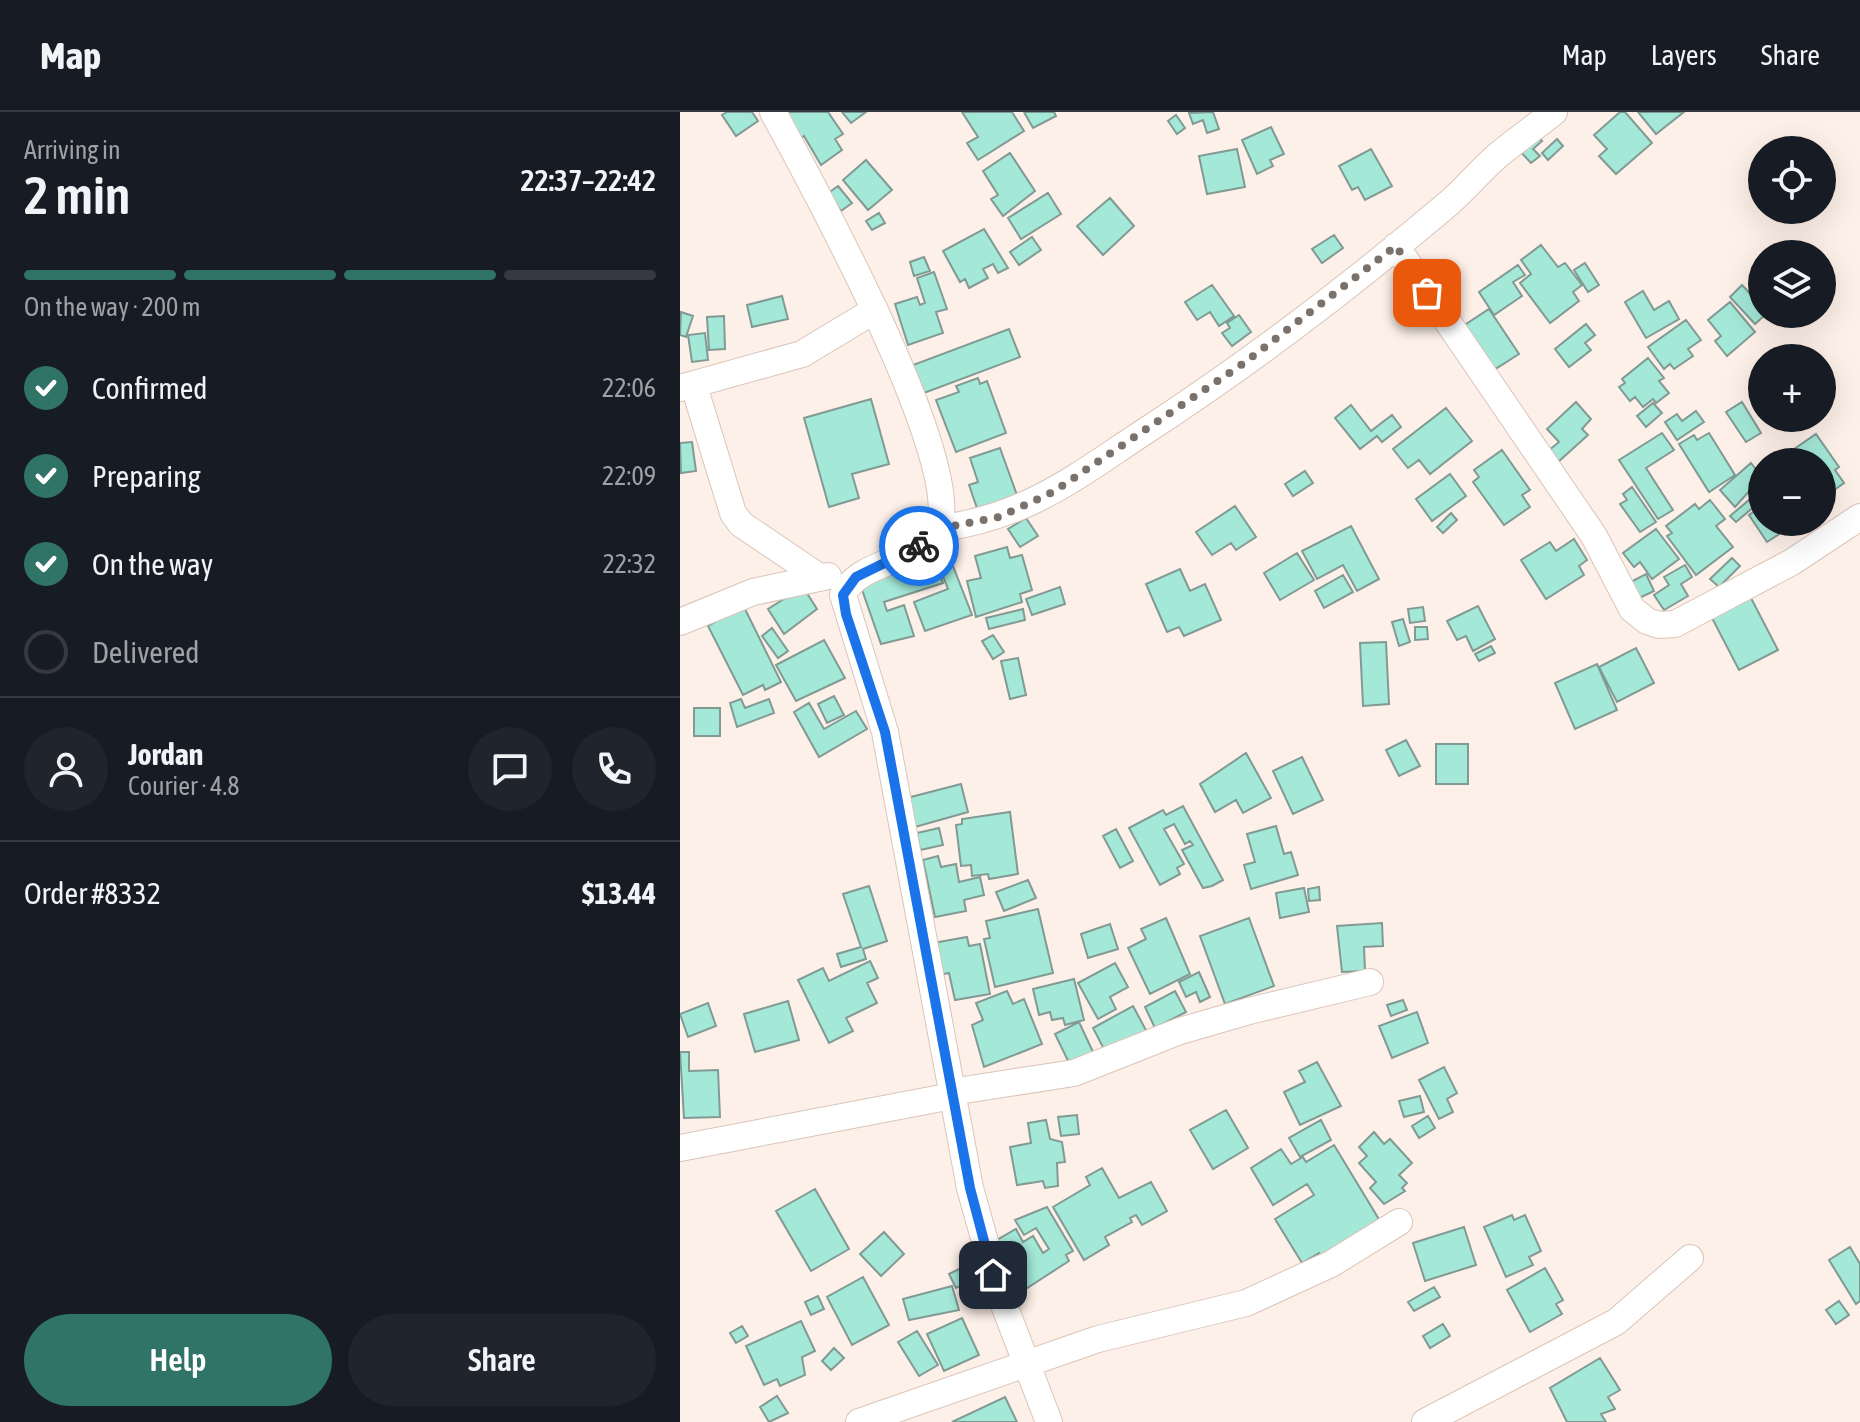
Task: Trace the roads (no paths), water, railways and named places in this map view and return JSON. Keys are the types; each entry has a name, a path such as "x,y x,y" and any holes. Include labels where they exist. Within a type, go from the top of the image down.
{"street":[{"path":"773,112 832,220 875,310 937,468 943,507 938,529"},
{"path":"680,622 753,592 818,576 856,577 913,550 938,529 979,523 1018,511 1053,492 1244,363 1396,246 1451,201 1495,157 1554,112"},
{"path":"1396,246 1594,536 1632,609 1647,621 1659,625 1675,624 1792,562 1860,517"},
{"path":"818,576 741,524 733,513 687,387 802,354 875,310"},
{"path":"856,577 843,595 846,614 885,732 952,1094 988,1258 1049,1422"},
{"path":"680,1148 952,1094 1061,1076 1194,1027 1370,982"},
{"path":"859,1422 1028,1367 1098,1339 1246,1303 1331,1264 1399,1222"},
{"path":"1425,1422 1616,1322 1690,1258"}]}
